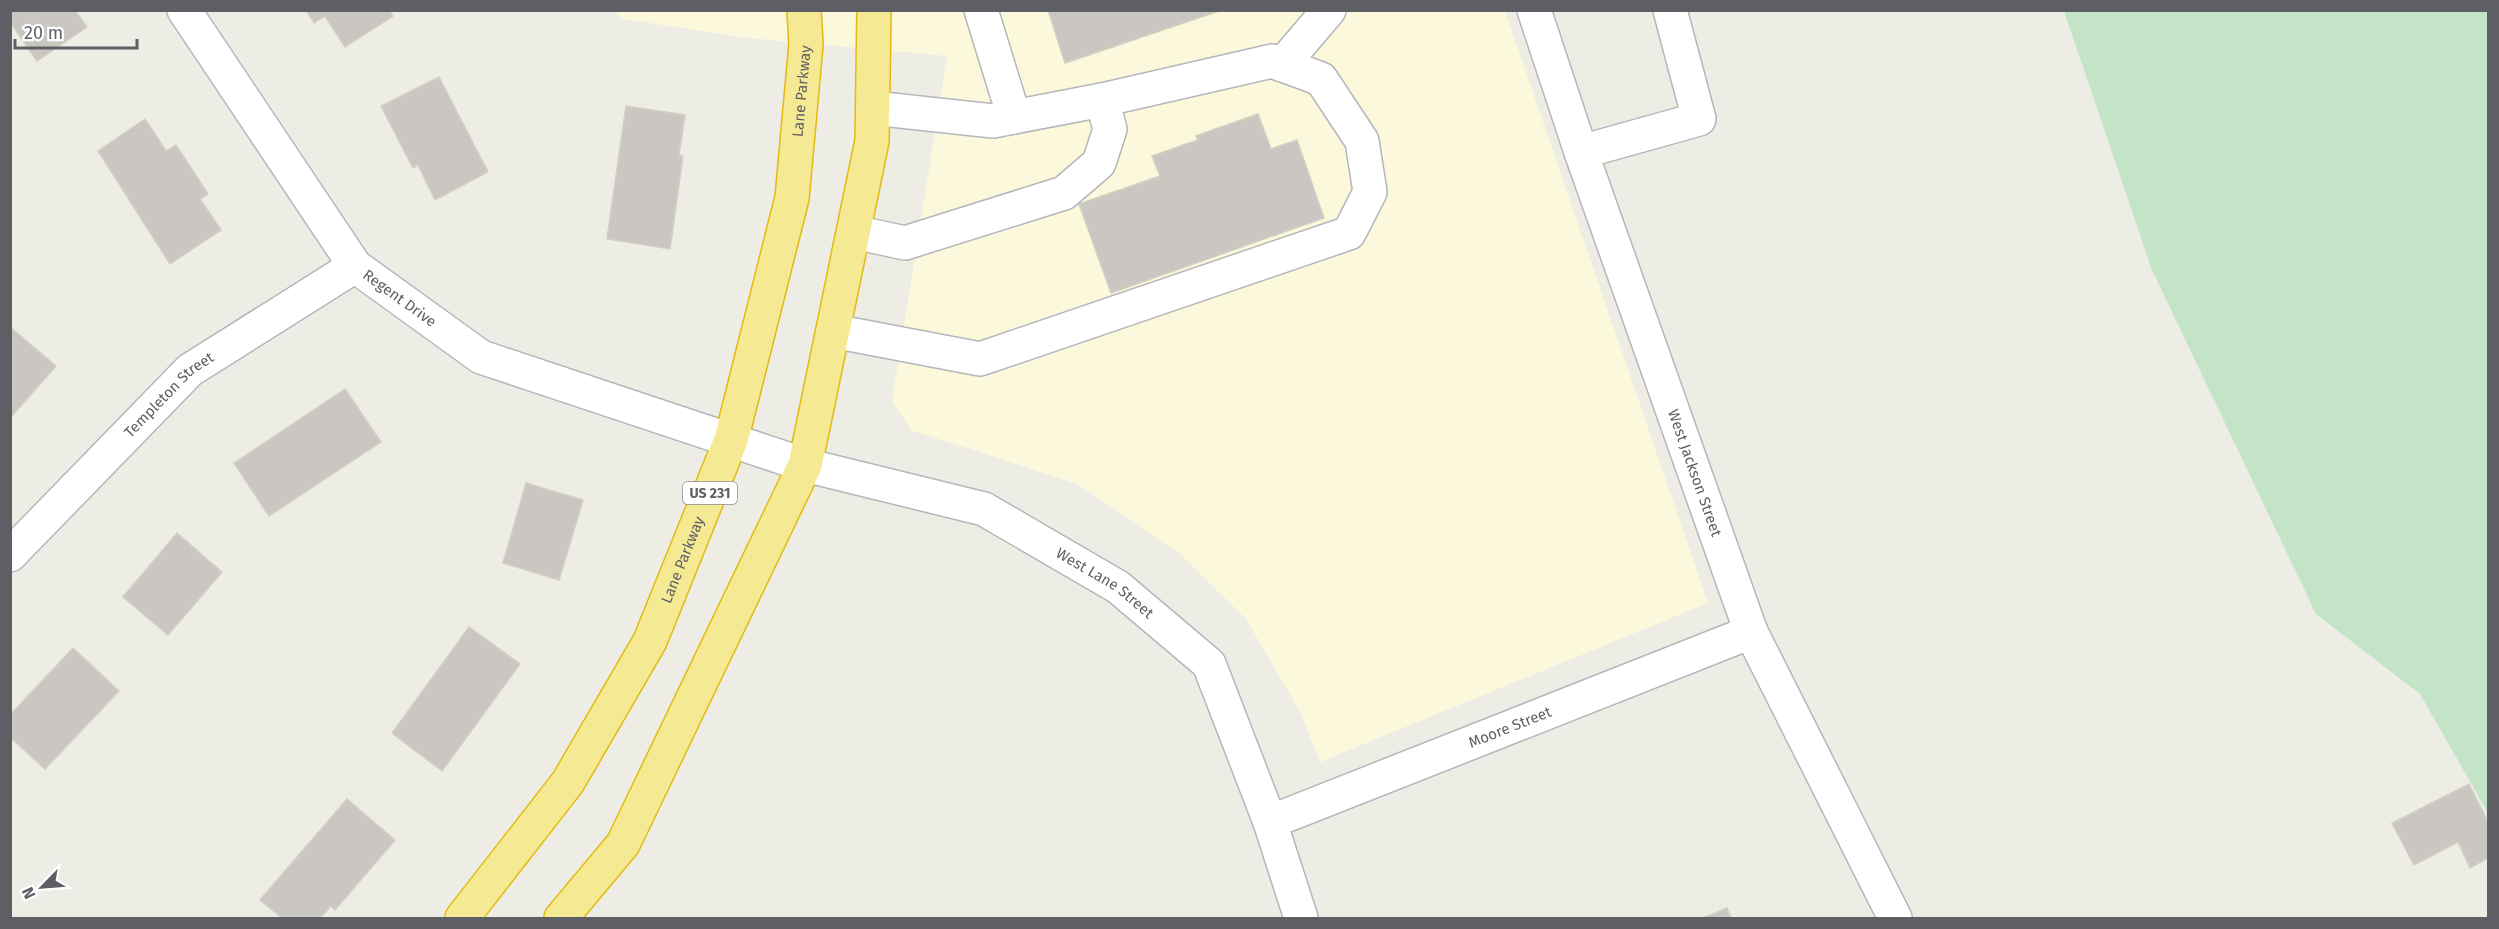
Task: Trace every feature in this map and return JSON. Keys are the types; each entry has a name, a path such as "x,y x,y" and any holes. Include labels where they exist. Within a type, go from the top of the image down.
{"highway":[{"name":"Lane Parkway","path":"462,918 568,782 650,641 731,440 792,198 806,44 804,10"},
{"path":"561,918 622,844 805,465 872,141 874,10"}],"street":[{"name":"Regent Drive","path":"184,10 355,266 481,357 731,440"},
{"path":"981,10 1014,117"},
{"path":"1282,65 1329,10"},
{"name":"West Jackson Street","path":"1534,10 1581,152 1751,632 1894,918"},
{"path":"1581,152 1699,119 1670,10"},
{"path":"833,331 980,359 1349,233 1370,192 1362,141 1321,78 1272,61 1102,100 993,121 873,108"},
{"path":"854,232 905,243 1064,193 1099,163 1110,129 1102,100"},
{"name":"Templeton Street","path":"10,555 190,370 355,266"},
{"name":"West Lane Street","path":"731,440 805,465 984,509 1118,587 1209,664 1270,822 1301,918"},
{"name":"Moore Street","path":"1270,822 1751,632"}],"shaded area":[{"path":"614,11 1505,11 1708,603 1320,762 1300,712 1246,619 1179,553 1077,484 911,430 892,401 947,56 748,38 623,19"}],"green space":[{"path":"2064,11 2488,11 2488,813 2420,694 2316,614 2152,270"}],"building":[{"path":"10,10 75,10 87,27 37,61 10,22"},
{"path":"306,10 389,10 393,16 345,47 325,16 314,23"},
{"path":"1048,10 1222,10 1065,63"},
{"path":"439,77 488,172 435,200 418,165 413,168 381,106"},
{"path":"626,106 685,115 679,155 683,156 670,249 607,239"},
{"path":"1258,114 1271,149 1297,140 1324,218 1111,293 1079,204 1160,176 1152,156 1198,140 1196,136"},
{"path":"145,119 166,151 176,145 208,194 200,199 221,230 170,264 98,151"},
{"path":"10,327 56,366 10,418"},
{"path":"345,389 381,442 269,516 234,463"},
{"path":"526,483 583,500 559,580 503,563"},
{"path":"177,533 222,572 168,635 123,597"},
{"path":"469,627 520,664 442,771 392,733"},
{"path":"73,648 119,691 45,769 10,737 10,715"},
{"path":"2469,784 2488,822 2488,858 2470,868 2458,842 2414,865 2392,823"},
{"path":"347,799 395,840 335,910 331,906 320,918 282,918 260,900"},
{"path":"1727,908 1731,918 1703,918"}]}
